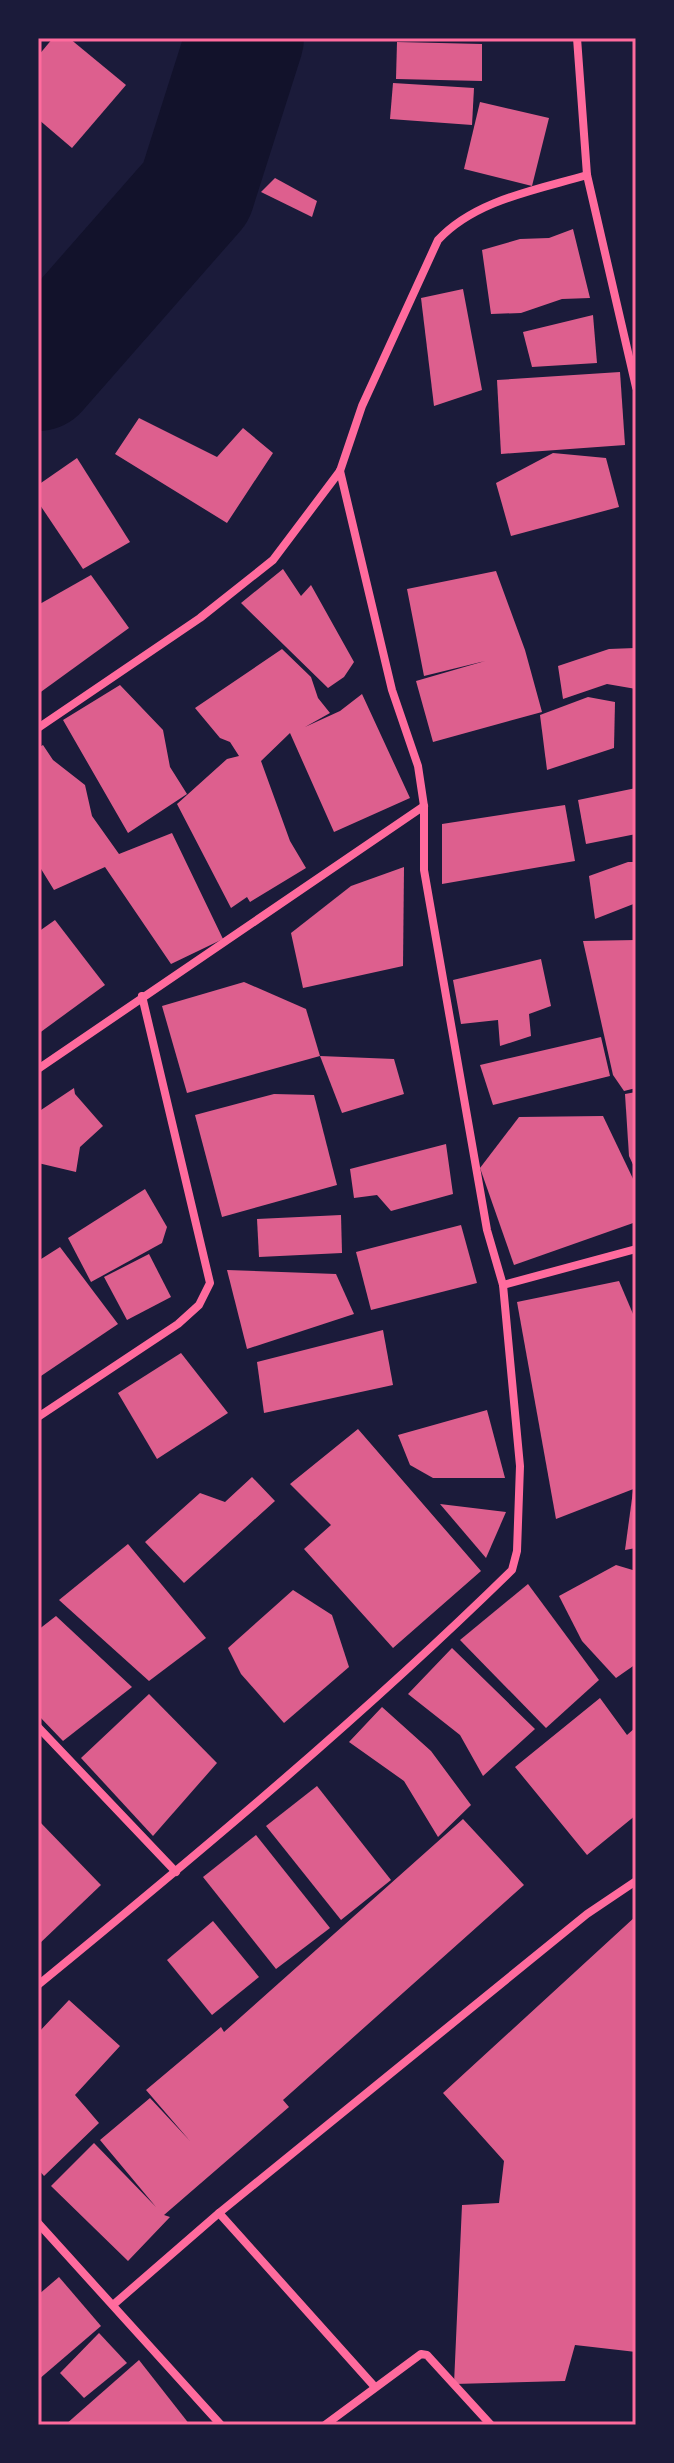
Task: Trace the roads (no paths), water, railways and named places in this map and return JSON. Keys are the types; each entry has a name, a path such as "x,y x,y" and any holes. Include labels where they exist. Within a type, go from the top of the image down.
{"street":[{"path":"577,38 587,175 636,387"},
{"path":"38,728 200,618 273,560 340,471 362,406 438,240 451,226 474,211 587,175"},
{"path":"38,1985 176,1872 357,1714 512,1570 517,1551 520,1466 503,1285 487,1230 424,870 424,806 418,766 392,690 340,471"},
{"path":"38,1069 424,806"},
{"path":"38,1417 178,1324 199,1305 210,1283 142,996"},
{"path":"503,1285 636,1249"},
{"path":"38,1727 176,1872"},
{"path":"113,2305 219,2213 587,1914 636,1881"},
{"path":"219,2213 374,2386"},
{"path":"38,2223 221,2425"},
{"path":"325,2425 414,2356 427,2355 491,2425"}],"waterway":[{"path":"38,372 196,192 245,38"}]}
